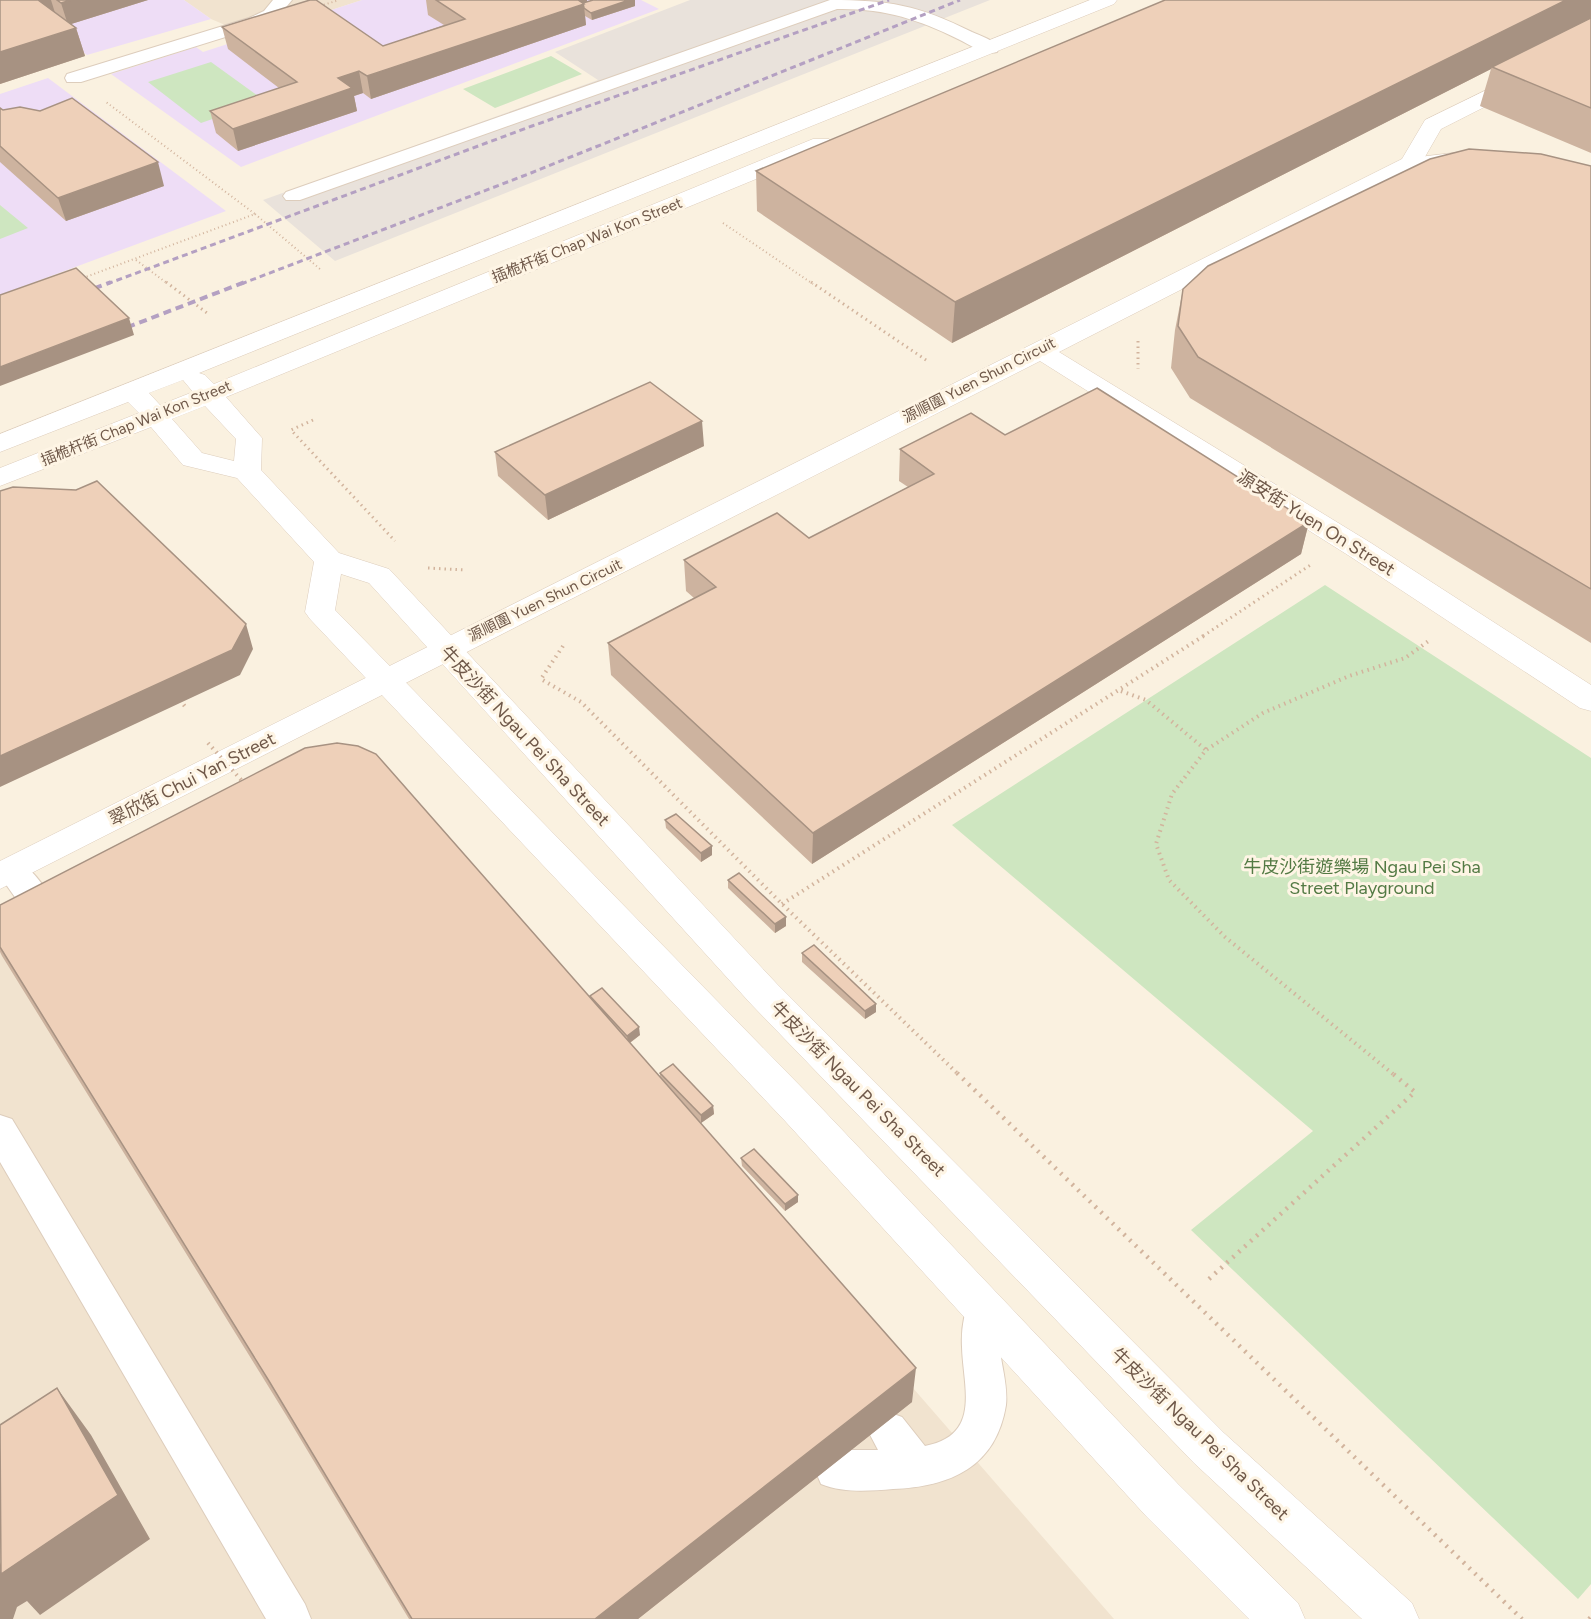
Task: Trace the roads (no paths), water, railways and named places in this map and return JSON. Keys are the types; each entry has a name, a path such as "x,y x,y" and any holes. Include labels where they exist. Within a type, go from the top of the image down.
{"street":[{"name":"插桅杆街 Chap Wai Kon Street","path":"0,444 1107,0"},
{"path":"1410,164 1433,125 1591,45"},
{"name":"插桅杆街 Chap Wai Kon Street","path":"0,477 156,416 839,137"},
{"name":"源順圍 Yuen Shun Circuit","path":"383,680 1410,164 1443,159 1498,160"},
{"name":"源安街 Yuen On Street","path":"1039,350 1361,550 1591,700"},
{"path":"133,391 193,459 247,472 249,438 187,370"},
{"name":"牛皮沙街 Ngau Pei Sha Street","path":"247,472 329,560 379,576 444,650 764,994 865,1093 1192,1431 1396,1619"},
{"path":"329,560 320,612 798,1109 1162,1500 1282,1619"},
{"name":"翠欣街 Chui Yan Street","path":"6,873 383,680"}],"lane":[{"path":"74,78 255,22 270,15 283,0"},
{"path":"292,196 835,4 870,1 901,5 990,48"},
{"path":"6,873 47,918"},
{"path":"0,1130 290,1619"},
{"path":"835,1470 917,1468 957,1455 975,1441 981,1428 986,1405 986,1380 981,1348 984,1309"},
{"path":"888,1431 917,1468"}],"railway":[{"path":"107,284 532,126 889,0"},
{"path":"241,284 531,173 960,0"},
{"path":"82,293 111,282"},
{"path":"115,332 245,282"}],"park label":[{"name":"牛皮沙街遊樂場 Ngau Pei Sha Street Playground","path":"1362,877"}]}
